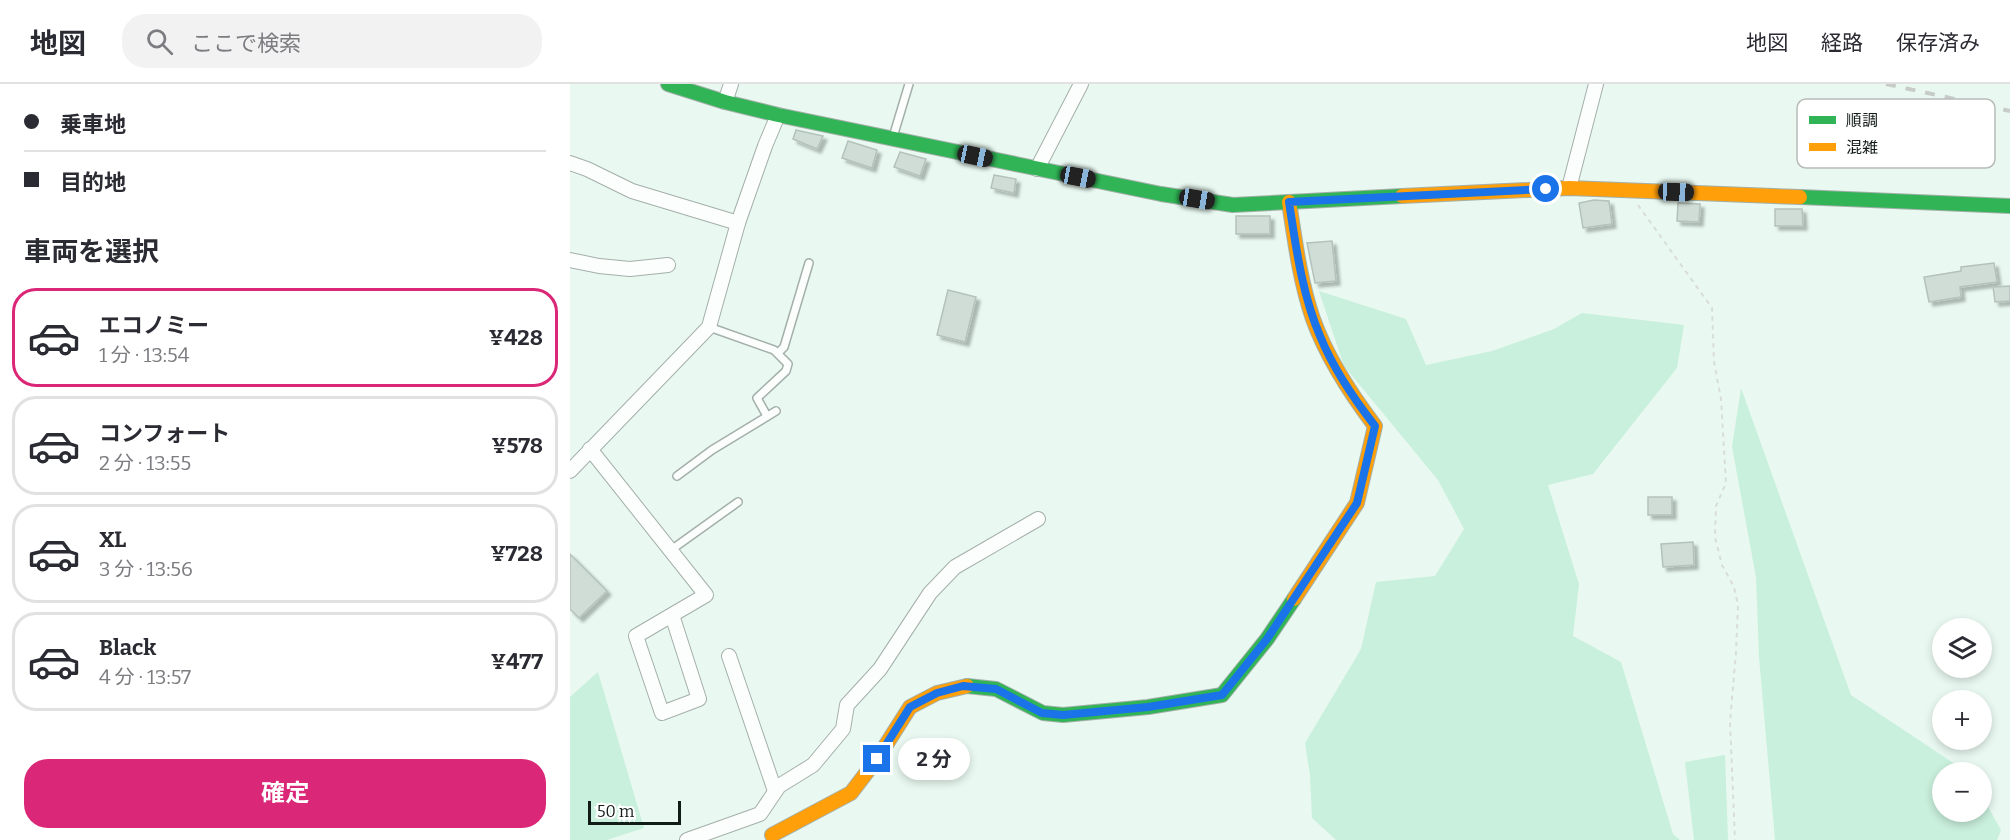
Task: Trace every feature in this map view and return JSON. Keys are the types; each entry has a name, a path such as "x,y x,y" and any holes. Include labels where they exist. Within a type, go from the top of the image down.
{"street":[{"path":"668,84 778,116 1161,194 1233,205 1569,188 2010,206"},
{"path":"725,102 731,84"},
{"path":"1037,169 1081,84"},
{"path":"1569,188 1596,84"},
{"path":"570,471 709,327 738,223 778,116"},
{"path":"570,163 632,191 738,223"},
{"path":"760,814 773,837 851,793 877,759 910,707 937,693 963,686 996,689 1042,713 1063,715 1148,707 1222,695 1267,639 1357,503 1375,426 1357,402 1320,336 1305,293 1289,202"},
{"path":"570,260 630,269 668,265"},
{"path":"590,449 706,595 636,636 662,713 699,699 672,615"},
{"path":"687,840 760,814 779,786 813,765 843,729 847,705 879,669 930,593 942,580 955,567 1038,519"},
{"path":"729,656 775,791"}],"lane":[{"path":"893,139 909,84"},
{"path":"778,353 784,347 808,263"},
{"path":"709,327 774,350 788,364 788,368 757,398 767,416"},
{"path":"677,476 712,450 776,411"},
{"path":"671,550 738,502"}],"path":[{"path":"1628,190 1712,308 1713,362 1721,399 1725,483 1716,506 1715,537 1722,565 1734,587 1738,605 1730,722 1735,840"}],"green space":[{"path":"1319,291 1406,319 1426,365 1492,351 1554,329 1582,313 1684,325 1677,368 1593,474 1548,485 1579,584 1573,636 1621,662 1673,834 1680,840 1336,840 1312,818 1310,775 1305,743 1361,649 1376,582 1435,576 1464,529 1438,480 1344,366"},
{"path":"1741,388 1851,695 1952,762 1932,762 1932,822 1992,822 1992,814 2001,830 1997,840 1775,840 1759,657 1756,577 1732,447"},
{"path":"598,672 644,828 607,840 570,840 570,697"},
{"path":"1725,755 1728,840 1694,840 1685,762"}],"building":[{"path":"796,130 823,136 817,149 793,139"},
{"path":"848,141 877,150 872,168 842,158"},
{"path":"900,152 926,159 920,176 894,167"},
{"path":"994,175 1016,179 1014,193 991,188"},
{"path":"1594,200 1609,201 1612,224 1583,228 1579,203"},
{"path":"1678,203 1700,204 1699,222 1677,221"},
{"path":"1775,209 1802,209 1803,226 1775,226"},
{"path":"1236,216 1270,216 1270,234 1236,234"},
{"path":"1332,241 1336,281 1315,283 1307,243"},
{"path":"1994,263 1997,282 1960,287 1961,297 1929,302 1924,277 1961,271 1961,267"},
{"path":"2010,286 2010,301 1995,302 1993,287"},
{"path":"948,290 976,297 965,342 937,335"},
{"path":"1648,497 1672,497 1672,515 1648,515"},
{"path":"1693,542 1694,565 1663,567 1661,544"},
{"path":"570,554 607,591 579,618 570,609"}],"railway":[{"path":"1886,84 1955,99"},
{"path":"1995,108 2010,111"}],"traffic: fast":[{"path":"668,84 725,102 778,115 1161,194 1233,205 1402,196"},
{"path":"1800,197 2010,206"},
{"path":"967,686 996,689 1043,713 1063,715 1148,707 1222,695 1267,639 1294,599"}],"traffic: slow":[{"path":"1402,196 1569,188 1800,197"},
{"path":"1289,202 1301,276 1313,319 1340,375 1375,426 1357,503 1294,599"},
{"path":"772,835 851,793 877,759 910,707 937,693 967,686"}],"route":[{"path":"877,759 910,707 937,693 963,686 996,689 1042,713 1063,715 1148,707 1222,695 1267,639 1357,503 1375,426 1339,373 1320,336 1305,293 1289,202 1546,189"}]}
